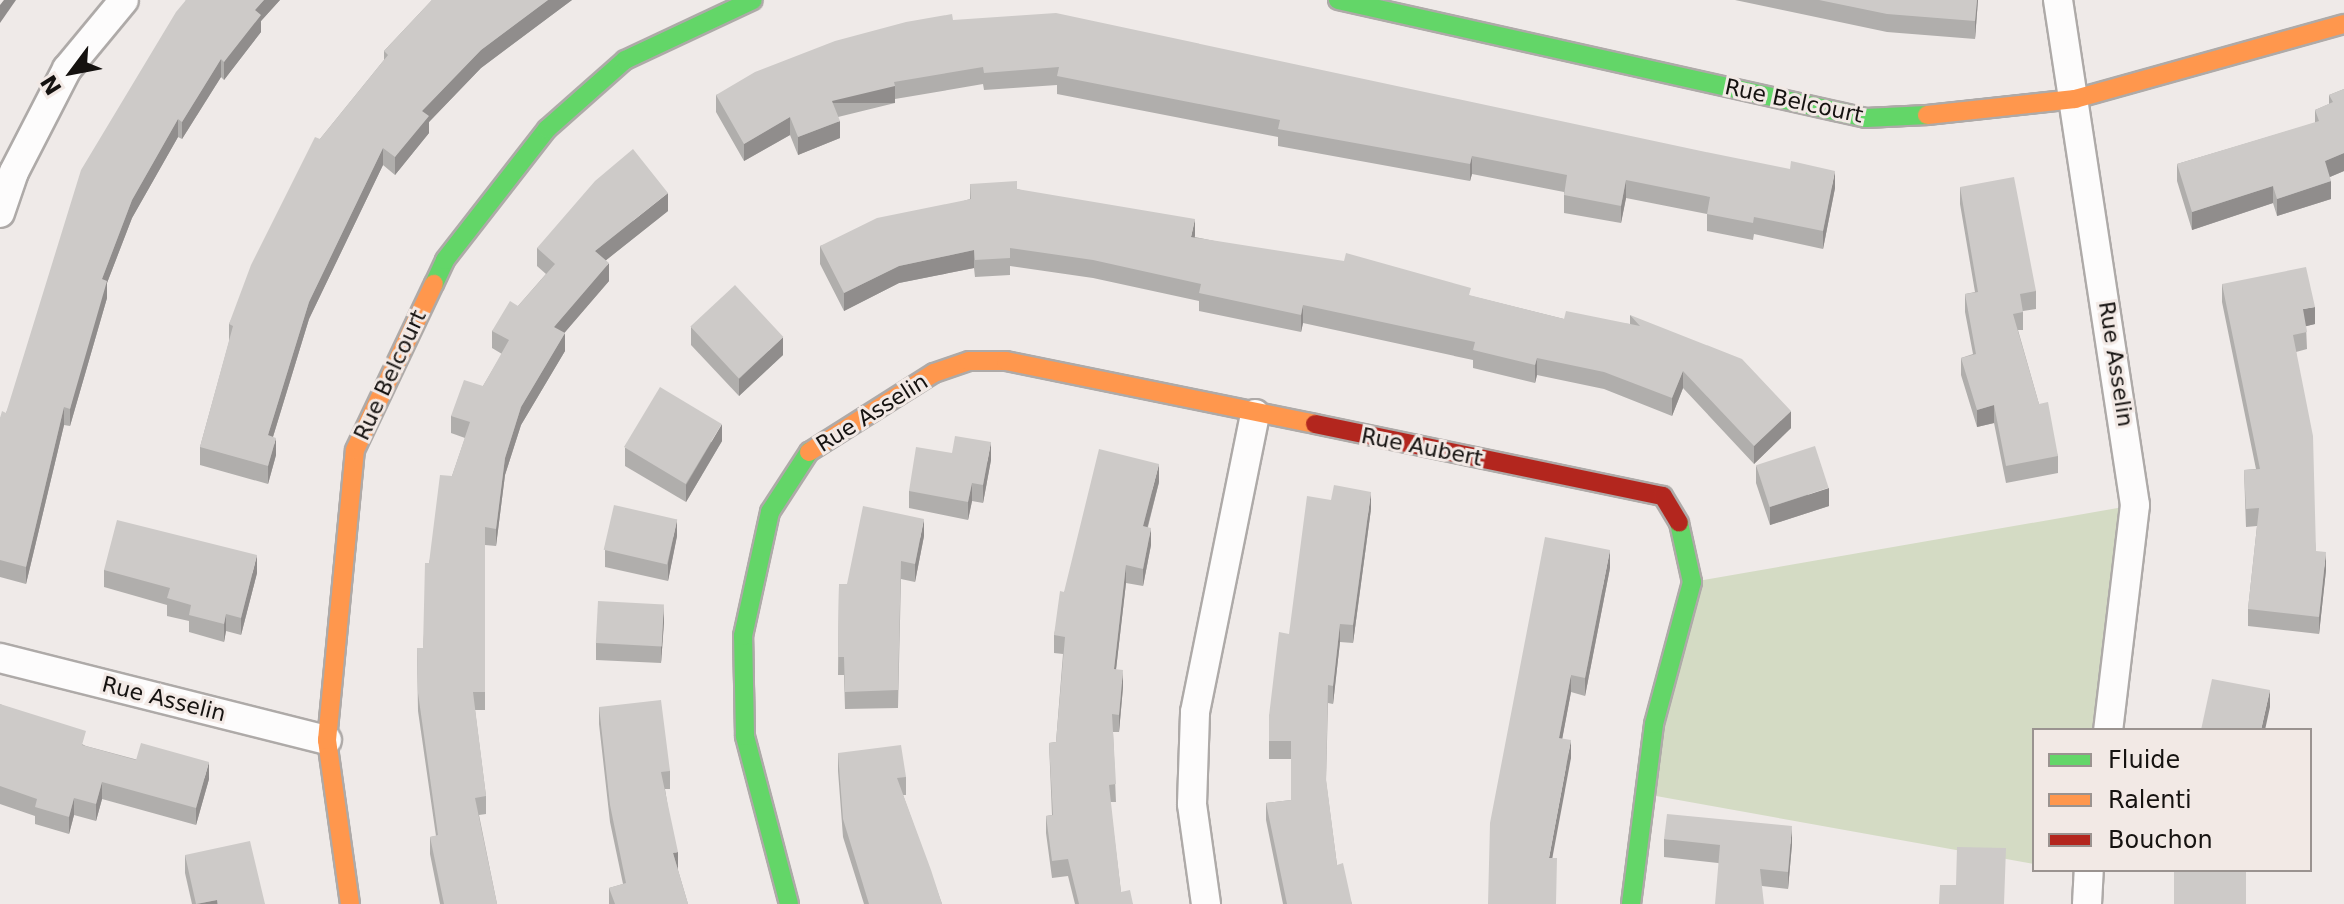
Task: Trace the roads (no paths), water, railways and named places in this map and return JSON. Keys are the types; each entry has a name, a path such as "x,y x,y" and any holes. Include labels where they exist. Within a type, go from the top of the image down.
{"street":[{"path":"0,213 14,172 67,69 124,0"},
{"name":"Rue Belcourt","path":"350,904 327,740 355,450 445,260 547,129 625,60 753,0"},
{"name":"Rue Belcourt","path":"1338,0 1866,118 1975,113 2075,99 2344,24"},
{"name":"Rue Asselin","path":"2058,0 2135,505 2108,728"},
{"name":"Rue Asselin","path":"789,904 745,736 743,636 770,512 804,456 934,373 969,361 1006,361 1255,414"},
{"path":"1206,904 1192,804 1195,712 1255,414"},
{"name":"Rue Aubert","path":"1255,414 1663,496 1684,531 1692,582 1654,724 1631,904"},
{"name":"Rue Asselin","path":"0,658 327,740"},
{"path":"2087,904 2089,872"}]}
